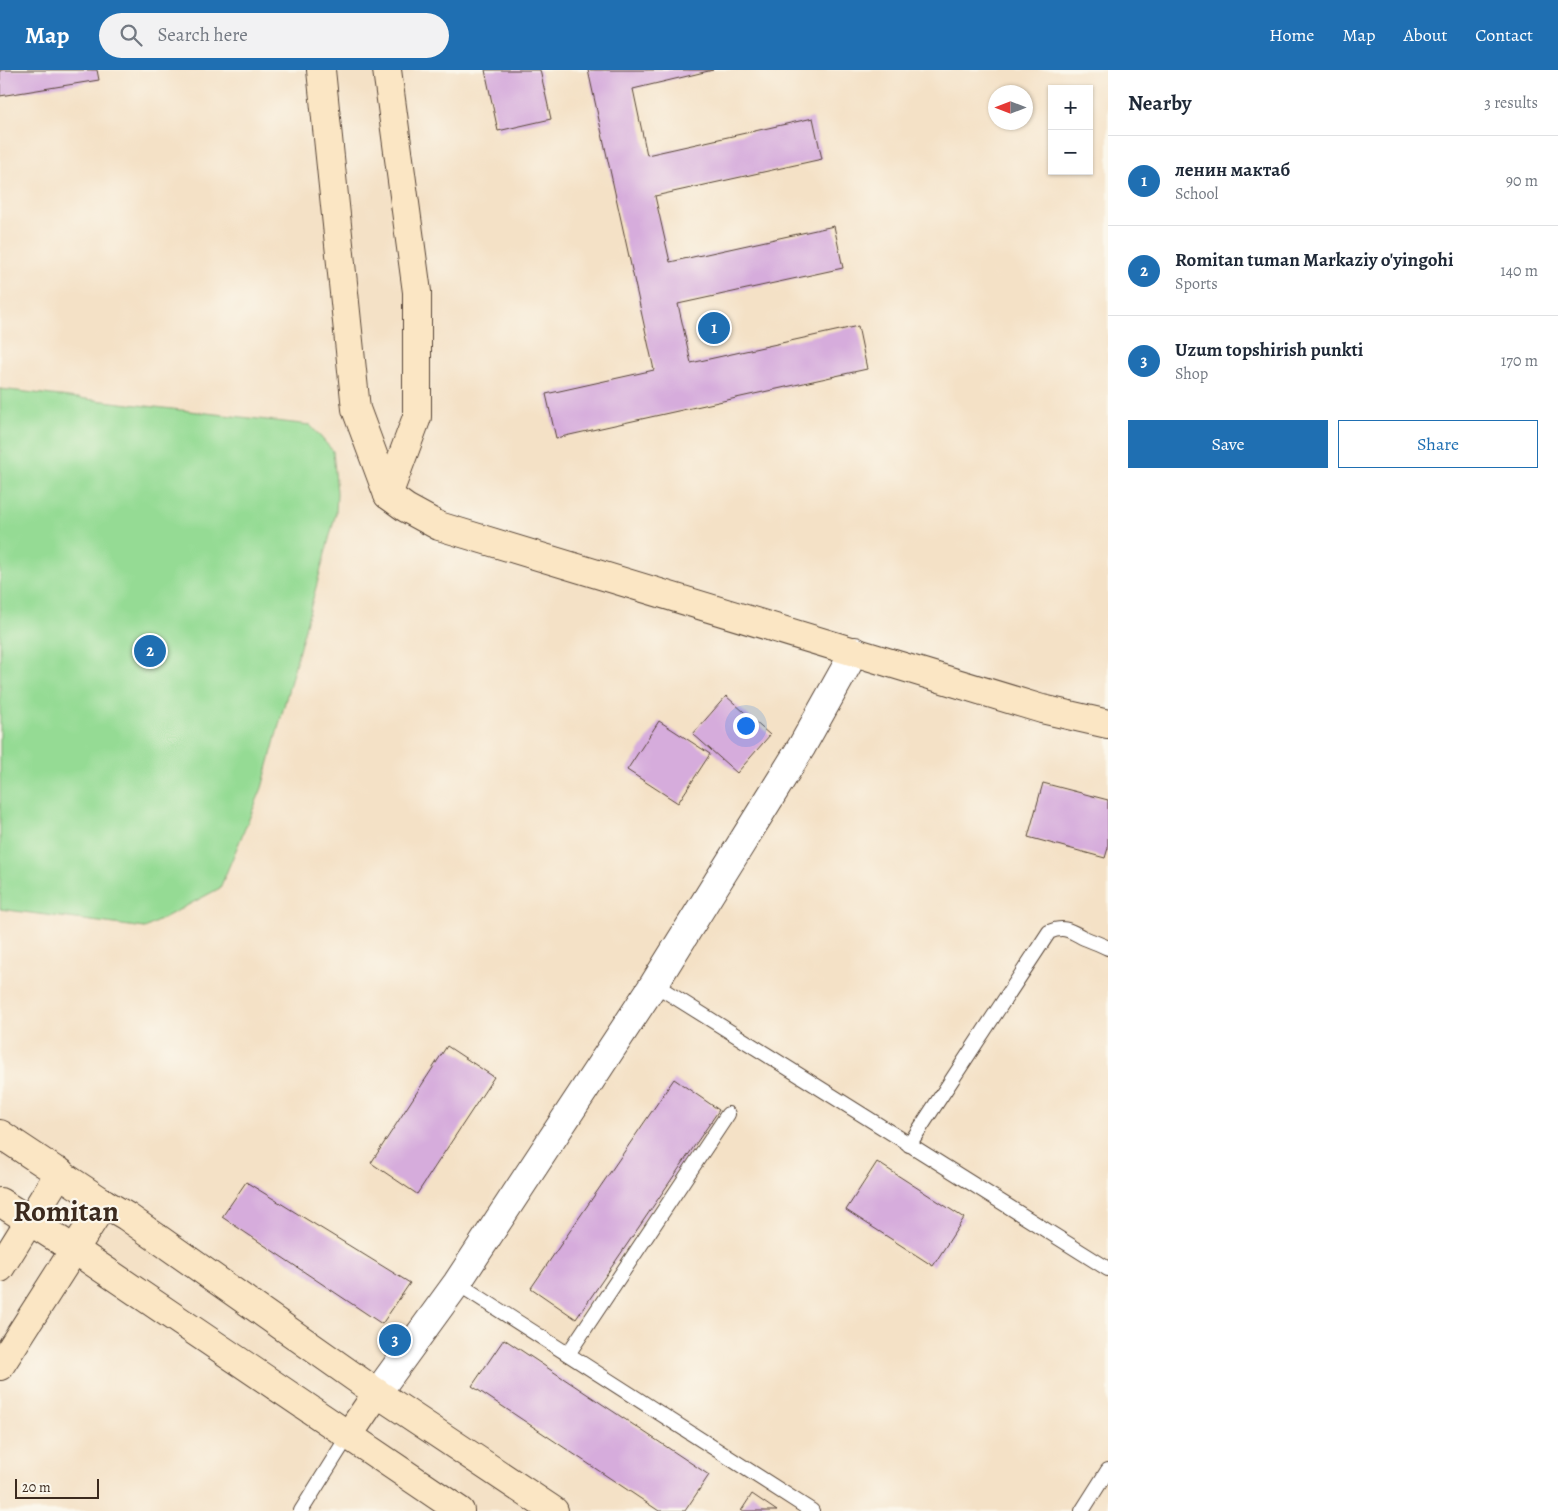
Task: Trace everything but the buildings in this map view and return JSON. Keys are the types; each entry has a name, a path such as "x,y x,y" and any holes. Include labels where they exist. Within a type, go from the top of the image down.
{"street":[{"path":"321,70 356,409 388,495 406,508 439,526 1042,709 1108,724"},
{"path":"387,70 417,292 417,418 388,495"},
{"path":"348,1436 457,1283 654,984 802,746 855,652"},
{"path":"0,1134 182,1254 378,1393 554,1511"},
{"path":"0,1268 60,1172"},
{"path":"0,1202 75,1250 460,1511"},
{"path":"0,1366 104,1203"}],"lane":[{"path":"909,1145 1049,932 1057,929 1072,930 1108,948"},
{"path":"654,984 1108,1269"},
{"path":"568,1354 728,1114"},
{"path":"457,1283 812,1511"},
{"path":"301,1511 348,1436"},
{"path":"1082,1511 1108,1470"}],"green space":[{"path":"0,389 310,425 333,451 337,493 336,513 262,788 220,888 145,928 0,909"}],"place":[{"name":"ленин мактаб","path":"714,328"},
{"name":"Romitan tuman Markaziy o'yingohi","path":"150,651"},
{"name":"Uzum topshirish punkti","path":"395,1340"}],"district":[{"name":"Romitan","path":"66,1211"}]}
